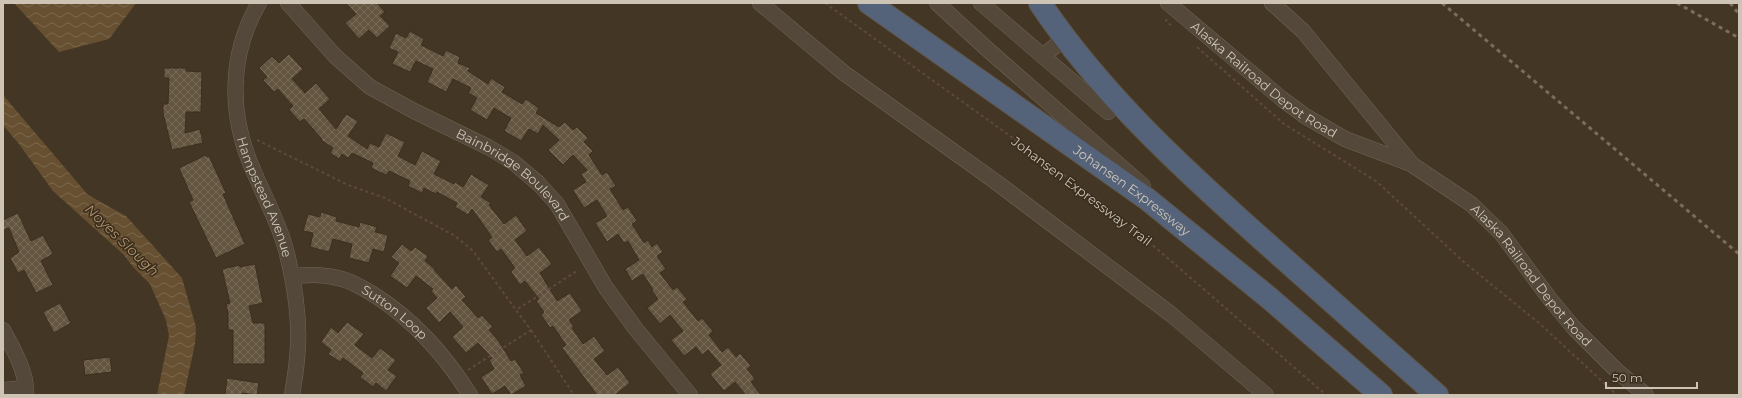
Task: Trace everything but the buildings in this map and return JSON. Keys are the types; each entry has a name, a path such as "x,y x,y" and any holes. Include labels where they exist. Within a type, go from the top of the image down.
{"highway":[{"name":"Johansen Expressway","path":"869,3 1147,199 1268,297 1381,395"},
{"path":"1040,3 1091,71 1116,100 1163,148 1224,206 1437,395"}],"street":[{"name":"Hampstead Avenue","path":"259,3 244,33 236,63 234,99 240,137 253,171 277,222 292,276 297,316 298,358 292,395"},
{"name":"Bainbridge Boulevard","path":"288,3 335,56 370,87 414,111 488,147 513,162 538,183 557,204 606,288 634,328 690,395"},
{"path":"760,3 844,73 996,182 1172,315 1266,395"},
{"path":"937,3 1268,297"},
{"path":"981,3 1108,112"},
{"name":"Alaska Railroad Depot Road","path":"1272,3 1303,31 1411,164"},
{"name":"Alaska Railroad Depot Road","path":"1168,9 1305,116 1345,139 1411,164 1472,204 1501,233 1550,299 1574,328 1617,372 1646,395"},
{"path":"1043,56 1065,38"},
{"name":"Sutton Loop","path":"292,276 313,274 339,278 362,287 410,321 429,340 458,376 470,395"},
{"path":"3,330 16,353 26,392 3,390"}],"path":[{"name":"Johansen Expressway Trail","path":"825,3 1088,192 1156,248 1326,395"},
{"path":"1168,9 1166,21 1177,29"},
{"path":"1194,44 1284,124 1376,181 1465,263 1540,323 1617,395"},
{"path":"240,137 252,137 348,185 384,198 456,236 473,251 516,310 574,395"},
{"path":"516,310 577,271"},
{"path":"458,376 530,330"}],"water":[{"path":"14,3 136,3 109,39 59,52"},
{"name":"Noyes Slough","path":"3,95 88,195 126,216 182,278 196,327 195,344 184,395 157,395 169,336 166,320 150,284 133,267 124,255 53,191 19,144 3,125"}],"railway":[{"path":"1442,3 1739,254"},
{"path":"1677,3 1739,38"},
{"path":"1730,3 1739,14"}]}
